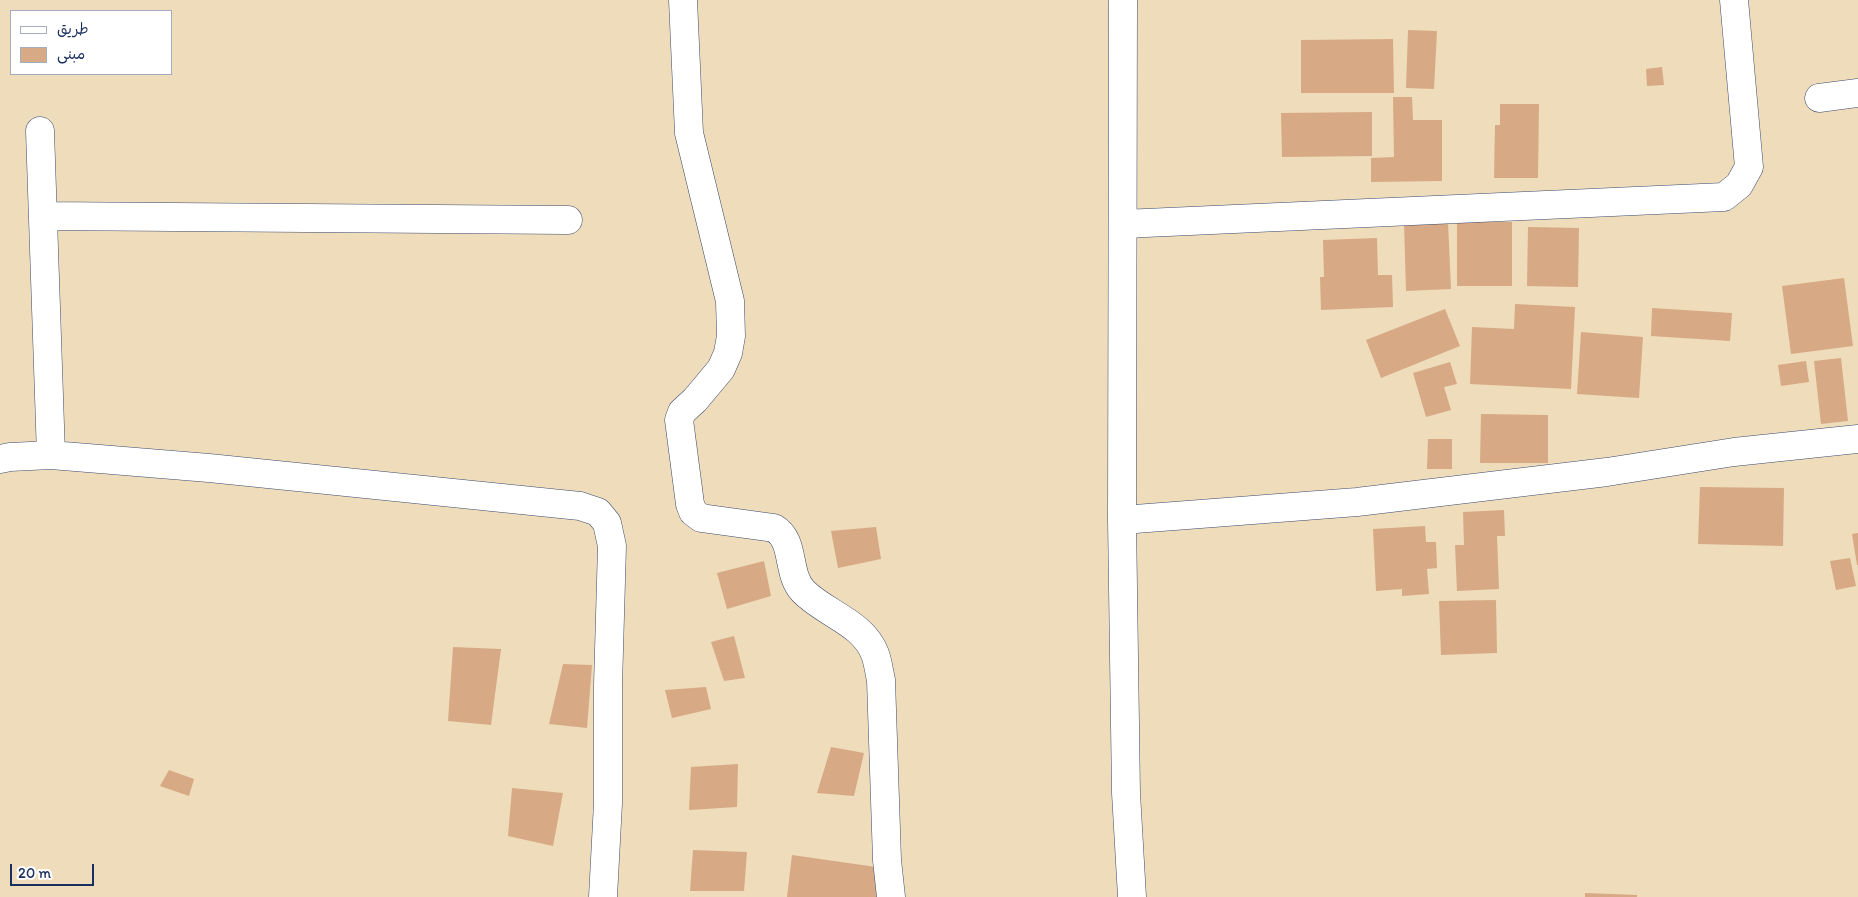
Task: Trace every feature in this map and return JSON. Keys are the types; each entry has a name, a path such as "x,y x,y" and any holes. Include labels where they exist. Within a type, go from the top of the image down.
{"street":[{"path":"683,0 689,133 730,301 731,336 728,353 721,369 695,400 682,412 679,420 690,504 693,512 701,518 774,528 780,532 786,538 794,574 802,590 820,606 846,621 868,641 875,654 880,680 890,897"},
{"path":"1123,0 1122,520 1126,793 1132,897"},
{"path":"1123,224 1724,197 1739,185 1749,167 1734,0"},
{"path":"1819,98 1858,93"},
{"path":"40,131 51,455"},
{"path":"43,216 568,220"},
{"path":"1122,520 1357,502 1608,472 1734,452 1858,439"},
{"path":"0,459 51,455 209,468 580,506 598,512 607,523 612,546 608,685 608,803 603,897"}],"building":[{"path":"1408,30 1437,31 1434,89 1406,88"},
{"path":"1393,39 1394,93 1301,93 1301,40"},
{"path":"1662,67 1664,85 1647,86 1646,69"},
{"path":"1393,97 1412,97 1413,120 1442,120 1442,181 1371,182 1371,158 1394,157"},
{"path":"1500,104 1539,104 1538,178 1494,178 1495,125 1500,125"},
{"path":"1372,112 1372,156 1282,157 1281,113"},
{"path":"1448,222 1451,289 1406,291 1404,224"},
{"path":"1457,222 1512,222 1512,286 1457,286"},
{"path":"1528,227 1579,228 1578,287 1527,286"},
{"path":"1377,238 1378,275 1392,275 1393,307 1321,310 1320,277 1324,277 1323,240"},
{"path":"1844,278 1853,346 1791,354 1782,286"},
{"path":"1515,304 1575,307 1571,389 1470,384 1472,327 1514,329"},
{"path":"1652,308 1732,313 1730,341 1651,336"},
{"path":"1445,309 1460,346 1381,378 1366,340"},
{"path":"1581,332 1643,337 1639,398 1577,394"},
{"path":"1841,358 1848,421 1821,424 1814,361"},
{"path":"1806,361 1809,382 1781,386 1778,365"},
{"path":"1450,362 1457,384 1444,387 1451,410 1426,417 1413,373"},
{"path":"1481,414 1548,415 1548,463 1480,463"},
{"path":"1428,439 1452,439 1452,469 1427,469"},
{"path":"1700,487 1784,488 1783,546 1698,544"},
{"path":"1504,510 1505,536 1497,536 1499,589 1457,591 1455,545 1464,545 1463,512"},
{"path":"1425,526 1426,542 1436,542 1437,568 1427,569 1429,594 1402,596 1402,589 1376,591 1373,529"},
{"path":"876,527 881,559 838,568 831,531"},
{"path":"1858,533 1858,565 1857,565 1852,534"},
{"path":"1850,558 1856,586 1836,590 1830,561"},
{"path":"764,561 771,596 727,609 717,573"},
{"path":"1496,600 1497,653 1441,655 1439,601"},
{"path":"734,636 745,678 724,681 711,642"},
{"path":"453,647 501,649 491,725 448,721"},
{"path":"563,664 592,665 587,728 549,724"},
{"path":"706,687 711,709 672,718 665,690"},
{"path":"831,747 864,753 854,796 817,793"},
{"path":"738,764 737,807 689,810 691,767"},
{"path":"169,770 194,779 189,796 160,786"},
{"path":"512,788 563,793 553,846 508,836"},
{"path":"693,850 747,852 744,891 690,891"},
{"path":"792,855 876,867 878,897 787,897"},
{"path":"1585,893 1637,895 1637,897 1585,897"}]}
